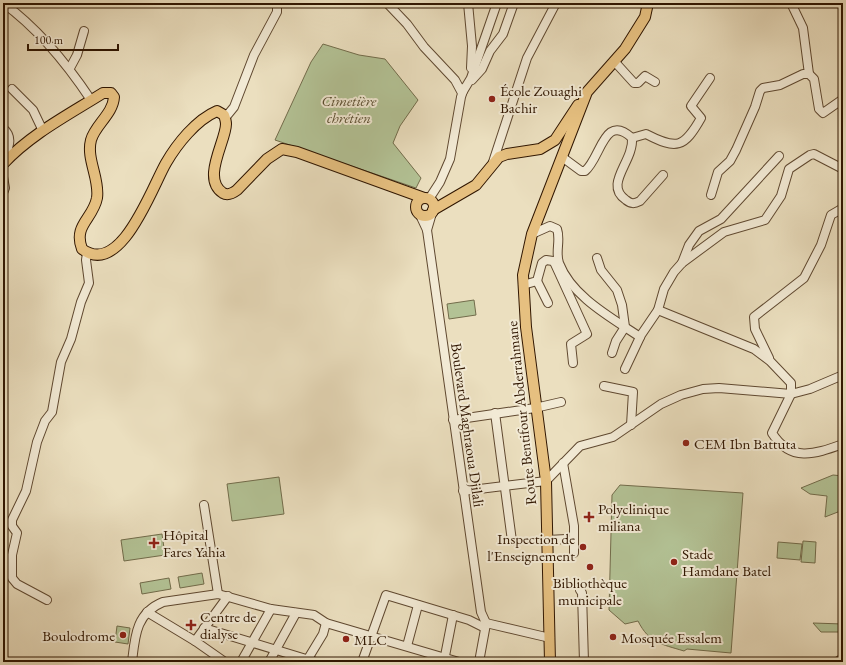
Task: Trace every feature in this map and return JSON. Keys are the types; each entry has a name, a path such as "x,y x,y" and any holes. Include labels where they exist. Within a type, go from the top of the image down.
{"main road":[{"path":"418,212 417,204 430,204 460,195 476,185 493,162 507,154 540,148 555,140 587,92 625,49 645,17 648,3"},
{"path":"3,164 18,149 43,131 106,92 111,93 114,97 113,104 91,140 91,154 97,188 97,198 94,207 82,225 80,234 82,249 87,253 102,255 116,247 126,237 166,163 185,136 213,113 220,112 225,118 226,127 215,166 214,179 221,192 225,194 233,193 237,190 267,159 282,149 297,152 399,189 430,204"},
{"name":"Route Bentifour Abderrahmane","path":"553,662 550,638 546,481 535,408 523,275 532,234 587,92"},
{"path":"399,189 418,212 426,216 430,204"}],"street":[{"path":"3,3 38,33 70,68 92,100"},
{"path":"225,118 230,114 237,102 254,55 277,12 277,3"},
{"path":"387,3 407,24 424,47 455,80 462,93"},
{"path":"427,230 430,204 450,159 462,93 472,61 468,3"},
{"path":"467,85 497,3"},
{"path":"462,93 467,85 482,69 490,51 503,34 514,3"},
{"path":"493,162 526,58 556,3"},
{"path":"791,3 803,28 810,74 814,79 819,109 823,113 843,99"},
{"path":"70,68 77,55 84,31"},
{"path":"614,61 634,83 638,83 645,76 655,82"},
{"path":"711,195 718,172 730,161 736,150 755,107 760,91 780,85 803,74 810,74"},
{"path":"562,158 581,171 585,170 592,163 606,136 612,131 618,130 632,138 646,134 663,143 672,144 688,138 701,118 691,106 710,78"},
{"path":"12,89 33,110 43,131"},
{"path":"3,128 10,136 10,141 3,164"},
{"path":"632,138 631,150 616,184 616,190 619,196 630,203 635,204 640,201 664,175"},
{"path":"625,369 640,337 658,310 664,289 674,272 682,263 724,232 765,220 781,196 789,169 810,155 814,154 843,169"},
{"path":"682,263 689,245 698,231 721,219 779,156"},
{"path":"3,178 5,188 3,193"},
{"path":"770,361 755,330 754,317 804,278 821,245 831,215 843,208"},
{"path":"418,212 427,230"},
{"path":"532,234 550,226 557,229 559,234 558,263 565,274 590,304 640,337"},
{"name":"Boulevard Maghraoua Djilali","path":"427,230 481,612 486,625"},
{"path":"47,600 18,584 12,578 12,555 17,534 12,526 12,520 26,491 37,442 45,421 52,412 62,362 71,339 81,302 89,283 86,260 87,253"},
{"path":"597,258 601,270 620,297 625,326 616,341 612,353"},
{"path":"548,303 537,281 542,263 546,260 553,261 587,334 571,344 573,363"},
{"path":"523,285 537,281"},
{"path":"658,310 754,349 770,361 791,383 791,394 772,433 782,445 792,452 809,453 822,451 843,444"},
{"path":"463,491 546,481 580,446 613,437 661,404 681,395 703,389 719,388 791,394 810,390 843,375"},
{"path":"604,386 633,392 632,425"},
{"path":"453,420 535,408 561,402"},
{"path":"495,413 512,542"},
{"path":"563,463 574,526 574,552"},
{"path":"204,505 218,594"},
{"path":"548,540 566,540"},
{"path":"580,590 582,593 584,662"},
{"path":"132,662 138,626 142,617 147,612 163,602 218,594 271,609 314,615 326,623 406,646 445,660 459,662"},
{"path":"362,662 386,595 486,625 550,638"},
{"path":"195,641 228,596"},
{"path":"406,646 418,605"},
{"path":"241,662 271,609"},
{"path":"147,612 195,641 225,662"},
{"path":"469,620 481,612"},
{"path":"269,662 296,613"},
{"path":"445,660 453,615"},
{"path":"307,661 323,634 326,623"},
{"path":"479,662 486,625"},
{"path":"204,628 307,661 316,662"},
{"path":"837,662 843,658"}],"green space":[{"name":"Cimetière chrétien","path":"323,44 359,55 385,59 418,100 400,126 393,143 421,178 416,188 275,140 311,62"},
{"path":"474,300 476,315 449,319 447,304"},
{"path":"833,475 843,476 843,510 825,517 827,496 810,494 801,488"},
{"path":"279,477 284,514 232,521 227,484"},
{"name":"Stade Hamdane Batel","path":"620,485 743,493 731,653 687,649 684,651 656,642 647,634 638,621 625,624 609,610 612,495"},
{"path":"162,534 165,555 124,561 121,540"},
{"path":"803,541 816,542 815,563 801,562"},
{"path":"778,542 802,544 800,560 777,558"},
{"path":"202,573 204,584 180,588 178,577"},
{"path":"169,578 171,589 142,594 140,583"},
{"path":"813,623 843,624 843,632 821,632"},
{"name":"Boulodrome","path":"117,626 130,628 128,644 115,642"}],"place":[{"name":"École Zouaghi Bachir","path":"492,99"},
{"name":"CEM Ibn Battuta","path":"686,443"},
{"name":"Polyclinique miliana","path":"589,517"},
{"name":"Hôpital Fares Yahia","path":"154,543"},
{"name":"Inspection de l'Enseignement","path":"583,547"},
{"name":"Stade Hamdane Batel","path":"674,562"},
{"name":"Bibliothèque municipale","path":"590,567"},
{"name":"Centre de dialyse","path":"191,625"},
{"name":"Boulodrome","path":"123,635"},
{"name":"Mosquée Essalem","path":"613,637"},
{"name":"MLC","path":"346,639"}]}
